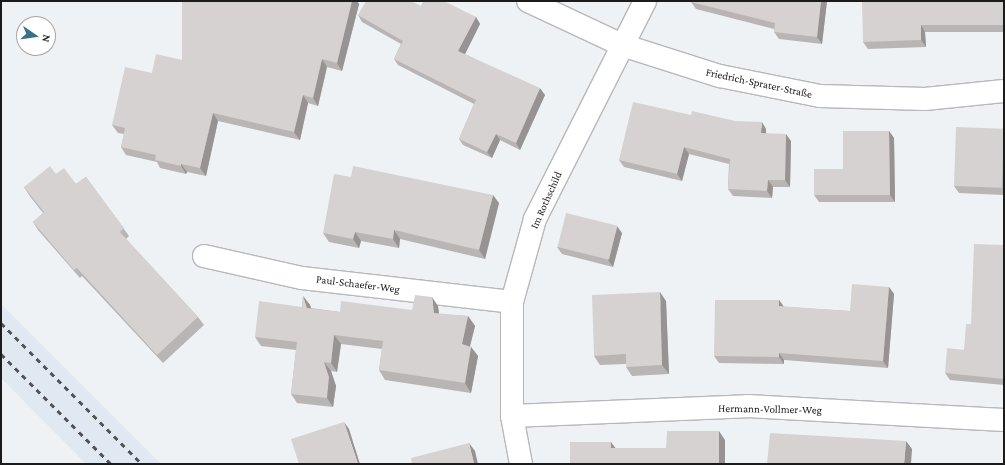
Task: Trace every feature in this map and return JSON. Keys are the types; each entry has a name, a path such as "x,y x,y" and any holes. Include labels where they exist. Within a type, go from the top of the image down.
{"street":[{"name":"Friedrich-Sprater-Straße","path":"528,1 622,45 720,76 820,96 925,99 1004,91"},
{"name":"Im Rothschild","path":"521,464 512,416 512,302 535,219 645,1"},
{"name":"Paul-Schaefer-Weg","path":"204,256 302,278 512,302"},
{"name":"Hermann-Vollmer-Weg","path":"512,416 747,406 1004,420"}],"shaded area":[{"path":"1,304 161,464 86,464 1,378"}],"building":[{"path":"182,1 352,1 337,63 322,59 313,98 303,95 294,132 213,113 200,168 181,164 181,166 155,160 156,155 121,147 125,128 112,125 125,67 152,73 156,54 182,60"},
{"path":"366,1 411,1 421,6 423,1 444,1 476,17 458,51 540,88 516,143 496,134 487,152 459,139 476,100 394,59 403,41 358,15"},
{"path":"821,1 817,37 774,32 775,23 691,2"},
{"path":"862,1 1004,1 1004,25 921,25 921,40 863,42"},
{"path":"633,102 691,115 692,111 735,121 762,122 761,133 786,134 785,180 768,180 767,191 728,189 730,159 684,147 677,174 619,160"},
{"path":"956,127 1004,129 1002,188 954,186"},
{"path":"843,131 889,131 890,195 814,195 814,169 843,169"},
{"path":"50,166 56,174 64,168 76,184 86,177 124,228 120,232 198,317 157,355 77,268 74,270 33,222 44,212 24,187"},
{"path":"353,166 493,195 479,250 394,230 393,239 355,232 353,239 323,233 334,174 351,177"},
{"path":"566,213 617,226 609,260 558,247"},
{"path":"974,244 1004,245 1004,379 945,373 947,348 964,350 966,324 971,324"},
{"path":"852,284 889,287 883,361 779,353 779,357 714,356 715,300 779,300 779,306 850,311"},
{"path":"660,292 662,365 626,367 626,354 594,356 592,295"},
{"path":"415,295 432,297 434,313 468,316 462,344 471,347 465,383 379,370 383,341 334,335 331,363 324,362 329,377 327,398 291,394 297,342 255,337 259,301 302,307 303,296 307,308 340,312 341,301 412,310"},
{"path":"344,422 358,464 299,464 291,439"},
{"path":"667,431 719,431 719,464 570,464 570,442 611,442 611,448 666,448"},
{"path":"770,433 906,441 904,464 767,464"},
{"path":"469,443 474,464 412,464 411,458"}],"railway":[{"path":"1,323 142,464"},
{"path":"1,354 111,464"}]}
